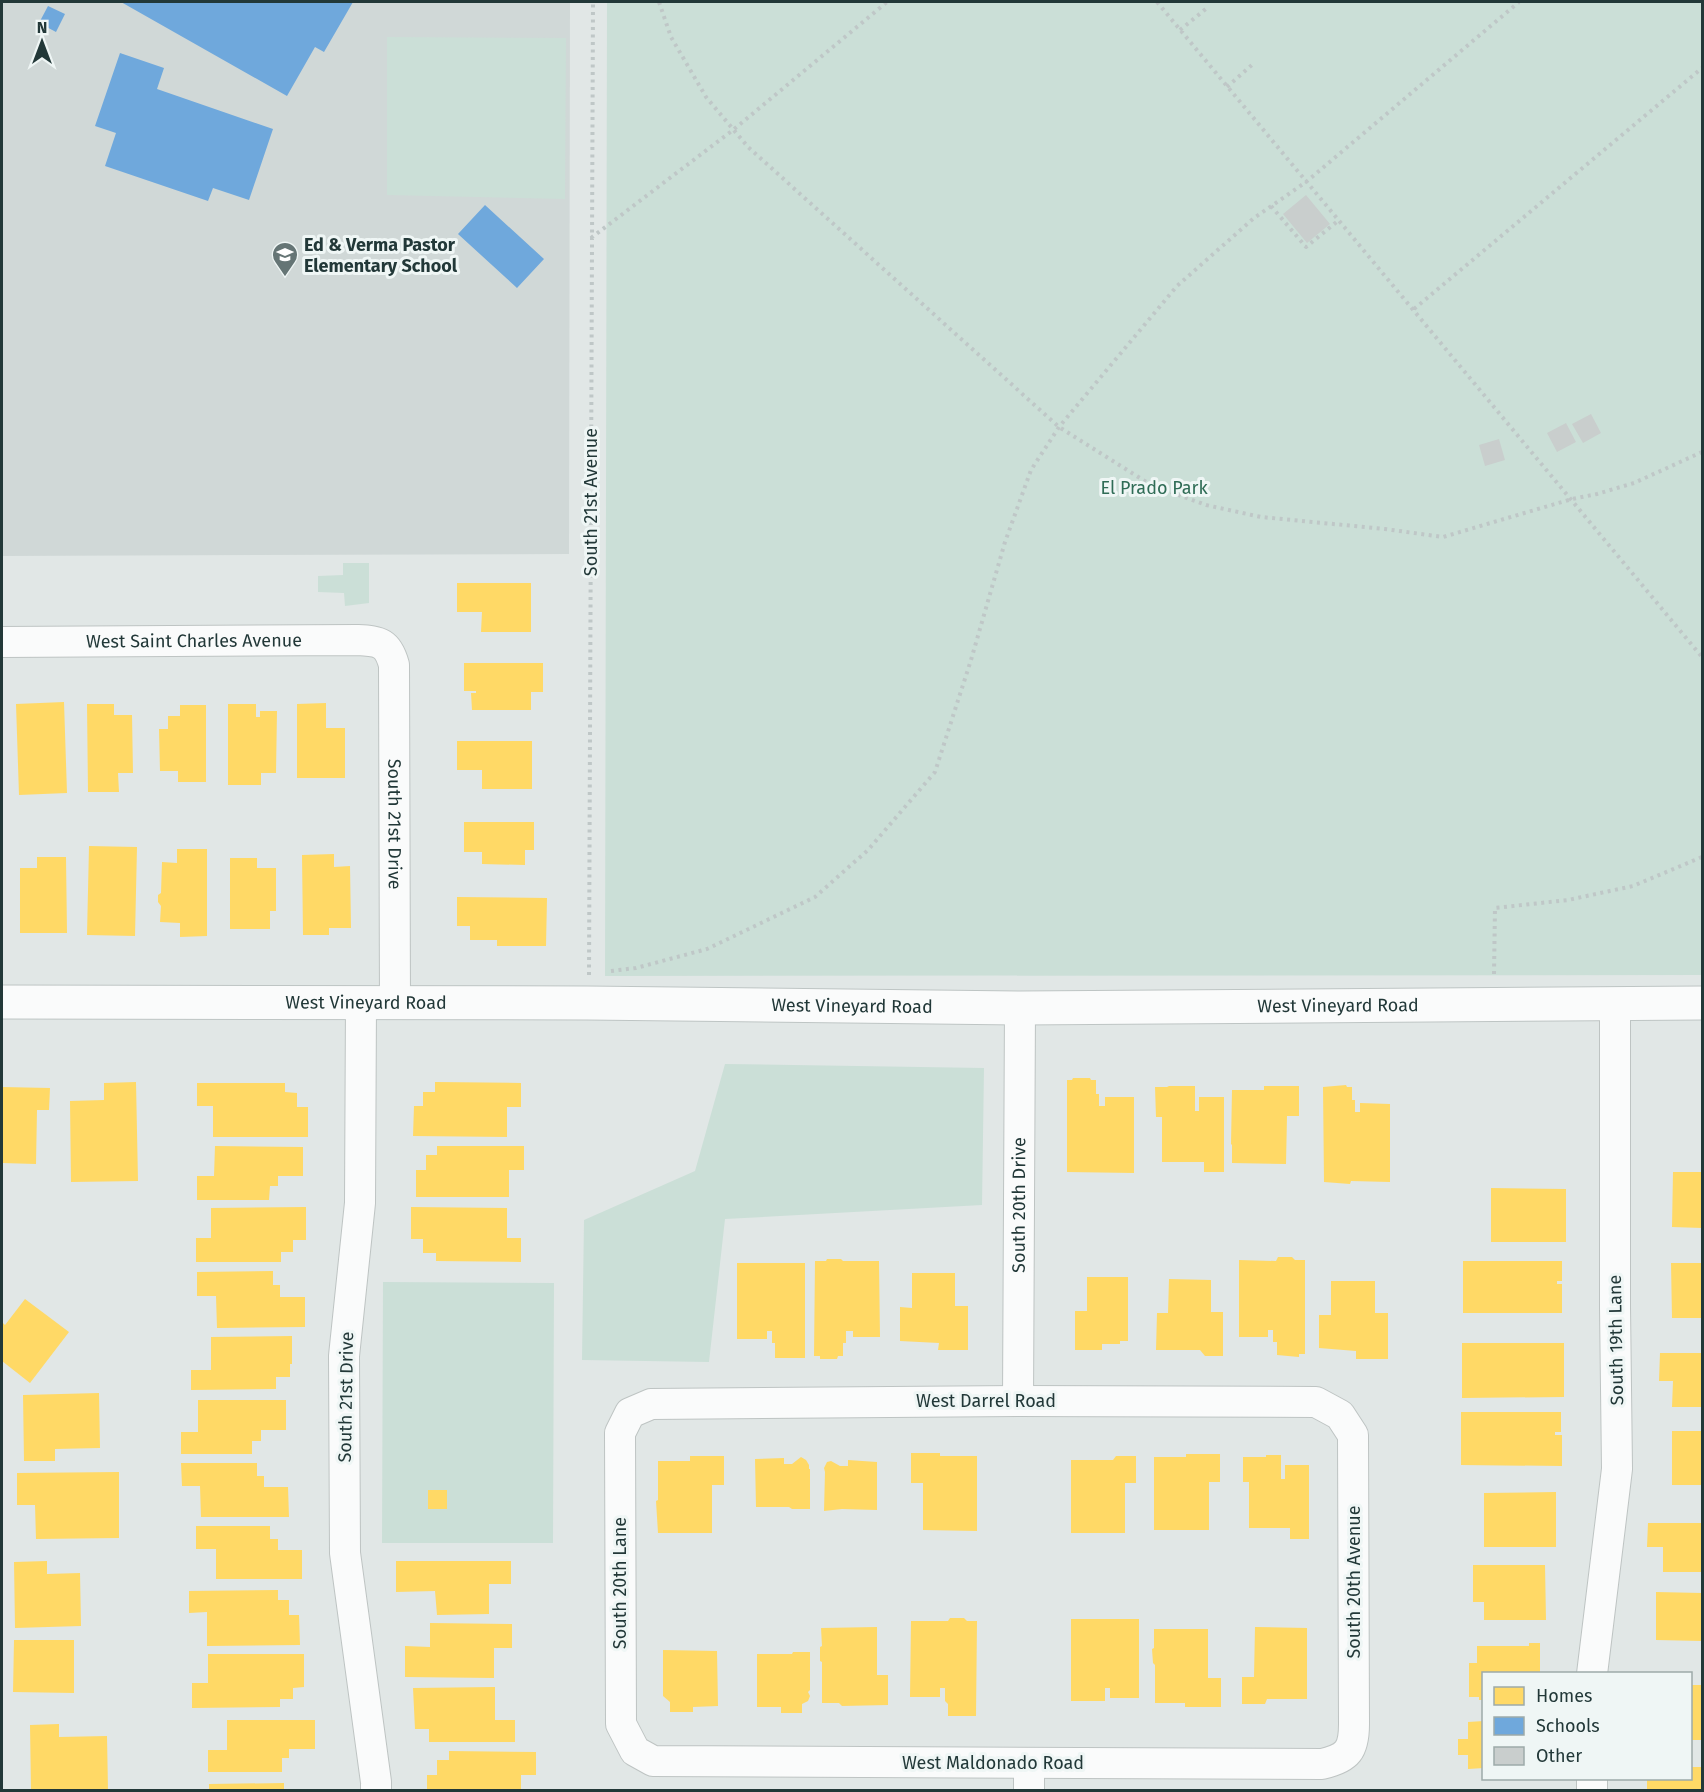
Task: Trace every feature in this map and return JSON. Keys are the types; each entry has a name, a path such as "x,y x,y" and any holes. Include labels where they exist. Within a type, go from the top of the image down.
{"street":[{"name":"West Saint Charles Avenue","path":"2,642 370,640 386,646"},
{"name":"South 21st Drive","path":"386,646 394,665 395,1003"},
{"name":"West Vineyard Road","path":"2,1002 587,1003 1020,1008 1702,1003"},
{"name":"South 21st Drive","path":"361,1003 360,1203 344,1356 345,1553 376,1791"},
{"name":"South 19th Lane","path":"1592,1672 1617,1469 1615,1004"},
{"name":"South 20th Drive","path":"1018,1401 1020,1008"},
{"name":"West Darrel Road","path":"630,1413 651,1404 1018,1401 1316,1402 1340,1415"},
{"name":"South 20th Lane","path":"630,1413 620,1433 621,1724 635,1751"},
{"name":"South 20th Avenue","path":"1340,1415 1353,1435 1354,1739 1349,1751"},
{"name":"West Maldonado Road","path":"635,1751 653,1761 1029,1777 1322,1764 1335,1761 1349,1751"}],"path":[{"name":"South 21st Avenue","path":"587,1003 589,973 593,2"},
{"path":"659,2 671,37 706,97 748,147 1059,427 1151,485 1206,506 1261,516 1443,537 1634,483 1702,452"},
{"path":"591,238 733,130 887,2"},
{"path":"1157,2 1702,657"},
{"path":"601,972 636,968 707,949 815,897 868,850 935,772 971,660 1005,542 1031,470 1059,427 1177,286 1254,218 1306,182 1519,2"},
{"path":"1180,30 1207,8"},
{"path":"1227,87 1253,64"},
{"path":"1413,309 1702,68"},
{"path":"1271,206 1306,247 1339,220"},
{"path":"1494,1005 1495,908 1568,900 1633,886 1702,857"}],"shaded area":[{"name":"Ed & Verma Pastor Elementary School","path":"2,2 570,2 569,554 2,556"}],"green space":[{"name":"El Prado Park","path":"607,2 1702,2 1702,975 605,976"},
{"path":"387,37 566,38 565,199 387,195"},
{"path":"343,563 369,563 369,603 345,606 344,593 318,592 318,576 343,575"},
{"path":"725,1064 984,1068 982,1205 725,1219 709,1362 582,1360 584,1220 695,1171"},
{"path":"383,1282 554,1283 553,1543 382,1543"}],"building: Homes":[{"path":"457,583 531,583 531,632 481,632 482,612 457,612"},
{"path":"464,663 543,663 543,692 531,692 531,710 472,710 471,693 476,693 476,691 464,691"},
{"path":"64,702 67,793 19,795 16,704"},
{"path":"326,703 326,728 345,728 345,778 297,778 297,704"},
{"path":"87,704 114,704 114,715 132,715 133,773 118,773 119,792 88,792"},
{"path":"228,704 256,704 256,717 260,717 260,711 277,711 276,773 261,773 261,785 228,785"},
{"path":"180,705 206,705 206,782 178,782 178,771 160,771 159,729 168,729 168,716 180,716"},
{"path":"457,741 532,741 532,789 482,789 482,770 457,770"},
{"path":"464,822 534,822 534,850 525,850 525,865 482,864 482,852 464,852"},
{"path":"89,846 137,847 135,936 87,935"},
{"path":"177,849 207,849 207,936 180,937 180,923 160,922 161,906 158,902 158,895 161,893 162,862 177,863"},
{"path":"334,854 334,867 350,866 351,928 329,928 329,935 303,935 302,855"},
{"path":"37,857 66,857 67,933 20,933 20,868 37,868"},
{"path":"230,858 257,858 257,868 276,868 276,911 270,911 270,929 230,929"},
{"path":"457,897 547,898 546,946 497,946 497,940 470,940 470,926 457,926"},
{"path":"1073,1078 1096,1080 1099,1106 1105,1106 1105,1097 1134,1097 1134,1173 1067,1172 1067,1080"},
{"path":"136,1082 138,1181 71,1182 70,1101 104,1100 104,1083"},
{"path":"435,1082 521,1083 521,1107 507,1107 507,1137 413,1136 414,1106 423,1106 423,1092 435,1092"},
{"path":"197,1083 285,1083 285,1092 297,1093 297,1107 308,1107 308,1137 213,1137 213,1106 197,1106"},
{"path":"1346,1085 1352,1087 1355,1112 1360,1112 1360,1103 1390,1104 1390,1182 1351,1181 1350,1184 1324,1182 1323,1087"},
{"path":"1195,1086 1195,1111 1199,1111 1199,1097 1224,1097 1224,1172 1204,1172 1204,1162 1162,1162 1162,1117 1156,1117 1155,1087"},
{"path":"1264,1086 1299,1086 1299,1116 1287,1116 1286,1164 1232,1163 1232,1090 1264,1090"},
{"path":"2,1087 50,1088 49,1110 37,1110 36,1164 2,1163"},
{"path":"215,1146 303,1147 303,1176 278,1176 278,1186 270,1186 269,1200 197,1200 197,1176 214,1176"},
{"path":"437,1146 524,1146 524,1170 509,1170 509,1197 416,1197 416,1170 426,1170 426,1155 437,1155"},
{"path":"1673,1172 1702,1172 1702,1228 1672,1227"},
{"path":"1491,1188 1566,1189 1566,1242 1491,1242"},
{"path":"306,1207 306,1240 293,1240 293,1252 281,1252 281,1262 196,1262 196,1238 211,1238 211,1208"},
{"path":"411,1207 507,1208 507,1238 521,1238 521,1262 436,1261 436,1253 423,1253 423,1239 411,1239"},
{"path":"1278,1257 1305,1260 1305,1354 1299,1354 1299,1357 1277,1355 1277,1342 1273,1342 1273,1330 1268,1330 1268,1337 1239,1337 1239,1260 1276,1261"},
{"path":"827,1259 879,1261 880,1337 853,1337 853,1331 846,1331 843,1356 838,1356 837,1359 820,1359 820,1356 814,1356 815,1261 826,1261"},
{"path":"1463,1261 1562,1261 1562,1281 1557,1281 1557,1284 1562,1284 1562,1313 1463,1313"},
{"path":"737,1263 805,1263 805,1358 775,1358 772,1331 767,1331 767,1339 737,1339"},
{"path":"1671,1263 1702,1263 1702,1318 1672,1318"},
{"path":"273,1271 273,1285 280,1285 280,1297 305,1297 305,1327 217,1328 216,1296 197,1296 197,1272"},
{"path":"912,1273 955,1273 955,1306 968,1306 968,1350 938,1350 939,1343 900,1341 900,1307 912,1308"},
{"path":"1087,1277 1128,1277 1128,1341 1120,1341 1120,1344 1102,1344 1102,1350 1075,1350 1075,1311 1087,1311"},
{"path":"1169,1279 1211,1280 1211,1312 1223,1312 1223,1356 1205,1356 1200,1350 1156,1350 1157,1313 1168,1313"},
{"path":"1331,1281 1375,1281 1375,1313 1388,1313 1388,1359 1356,1359 1356,1351 1319,1348 1319,1315 1331,1315"},
{"path":"25,1299 69,1332 30,1383 2,1361 2,1322 5,1325"},
{"path":"292,1336 290,1377 276,1377 276,1389 191,1390 191,1370 211,1370 211,1337"},
{"path":"1462,1343 1564,1343 1564,1397 1462,1398"},
{"path":"1660,1353 1702,1353 1702,1407 1672,1407 1673,1381 1659,1381"},
{"path":"99,1393 100,1448 55,1449 55,1461 24,1461 23,1395"},
{"path":"198,1400 286,1400 286,1430 261,1430 261,1441 252,1441 252,1454 181,1454 181,1432 198,1432"},
{"path":"1461,1412 1561,1412 1561,1432 1555,1432 1555,1435 1562,1435 1562,1466 1461,1465"},
{"path":"1672,1431 1702,1431 1702,1485 1672,1485"},
{"path":"911,1453 977,1456 977,1531 923,1530 923,1483 911,1483"},
{"path":"1186,1454 1220,1454 1220,1482 1209,1482 1209,1530 1154,1530 1154,1457 1186,1457"},
{"path":"1266,1455 1281,1455 1281,1479 1285,1479 1285,1465 1309,1465 1309,1539 1290,1539 1290,1528 1249,1528 1249,1482 1243,1482 1243,1457 1266,1457"},
{"path":"690,1456 724,1456 724,1485 712,1485 712,1533 658,1533 656,1501 658,1500 658,1461 690,1461"},
{"path":"1116,1456 1136,1456 1136,1483 1125,1483 1125,1533 1071,1533 1071,1460 1113,1460"},
{"path":"801,1457 806,1460 810,1469 810,1509 756,1507 755,1459 784,1458 784,1464 792,1464"},
{"path":"848,1460 877,1462 877,1510 824,1511 824,1468 827,1462 831,1461 840,1466 848,1466"},
{"path":"181,1463 257,1463 257,1476 264,1476 264,1487 288,1487 289,1517 201,1517 200,1486 182,1486"},
{"path":"119,1472 119,1538 36,1539 35,1505 17,1505 17,1473"},
{"path":"428,1490 447,1490 447,1509 428,1509"},
{"path":"1556,1492 1556,1547 1484,1547 1484,1493"},
{"path":"1648,1523 1702,1523 1702,1572 1663,1572 1663,1547 1647,1547"},
{"path":"196,1526 270,1526 270,1539 278,1539 278,1550 302,1550 302,1579 216,1579 216,1549 196,1549"},
{"path":"47,1561 47,1574 80,1573 81,1626 15,1628 14,1562"},
{"path":"396,1561 511,1561 511,1584 489,1584 489,1614 437,1615 435,1591 396,1592"},
{"path":"1473,1565 1545,1565 1546,1620 1484,1620 1484,1602 1473,1602"},
{"path":"278,1590 278,1600 289,1600 289,1615 299,1615 300,1645 207,1646 207,1612 189,1613 189,1591"},
{"path":"1656,1592 1702,1593 1702,1641 1656,1640"},
{"path":"950,1618 977,1621 976,1716 948,1716 945,1688 940,1688 940,1697 910,1697 911,1621 948,1621"},
{"path":"1071,1619 1139,1619 1139,1698 1110,1698 1110,1688 1105,1688 1105,1701 1071,1701"},
{"path":"430,1623 512,1624 512,1648 494,1648 494,1678 405,1677 405,1646 430,1647"},
{"path":"877,1627 877,1675 888,1675 888,1705 842,1706 839,1703 822,1703 821,1628"},
{"path":"1255,1627 1307,1628 1307,1699 1267,1699 1265,1704 1242,1704 1242,1677 1254,1677"},
{"path":"1154,1629 1208,1629 1208,1678 1221,1678 1221,1707 1185,1707 1185,1703 1155,1703 1155,1665 1152,1649 1154,1648"},
{"path":"14,1640 74,1640 74,1693 13,1692"},
{"path":"1529,1643 1540,1643 1540,1672 1482,1672 1482,1700 1479,1700 1479,1697 1469,1697 1469,1663 1477,1663 1477,1646 1529,1646"},
{"path":"663,1650 717,1651 718,1706 693,1707 693,1712 670,1712 670,1702 663,1696"},
{"path":"793,1652 810,1652 810,1690 808,1692 810,1696 808,1701 802,1704 802,1713 781,1713 781,1707 757,1707 757,1654 792,1654"},
{"path":"208,1654 304,1654 304,1687 293,1688 293,1699 280,1699 280,1707 192,1708 192,1683 208,1683"},
{"path":"1692,1685 1702,1685 1702,1740 1692,1740"},
{"path":"495,1687 495,1720 515,1720 515,1742 429,1742 429,1729 415,1729 413,1688"},
{"path":"227,1720 315,1720 315,1749 289,1749 289,1758 282,1758 282,1772 208,1772 208,1750 227,1750"},
{"path":"1482,1721 1482,1768 1468,1769 1468,1755 1458,1755 1458,1739 1468,1739 1468,1722"},
{"path":"59,1724 59,1737 107,1736 108,1790 31,1790 30,1725"},
{"path":"449,1751 536,1752 536,1775 521,1775 521,1790 427,1790 427,1775 437,1775 437,1760 449,1760"},
{"path":"1692,1767 1702,1767 1702,1790 1647,1790 1647,1780 1692,1780"},
{"path":"284,1783 284,1790 209,1790 209,1784"}],"building: Schools":[{"path":"121,2 353,2 324,52 315,47 287,96"},
{"path":"48,6 65,14 56,32 39,23"},
{"path":"120,53 164,68 157,89 273,129 249,200 213,188 208,201 105,166 116,133 95,126"},
{"path":"485,205 544,259 517,288 458,234"}],"building: Other":[{"path":"1306,195 1330,224 1307,243 1283,214"},
{"path":"1591,414 1601,433 1583,443 1572,424"},
{"path":"1566,423 1576,442 1557,452 1547,433"},
{"path":"1499,439 1505,460 1485,466 1479,445"}],"place":[{"name":"Ed & Verma Pastor Elementary School","path":"285,278"}]}
